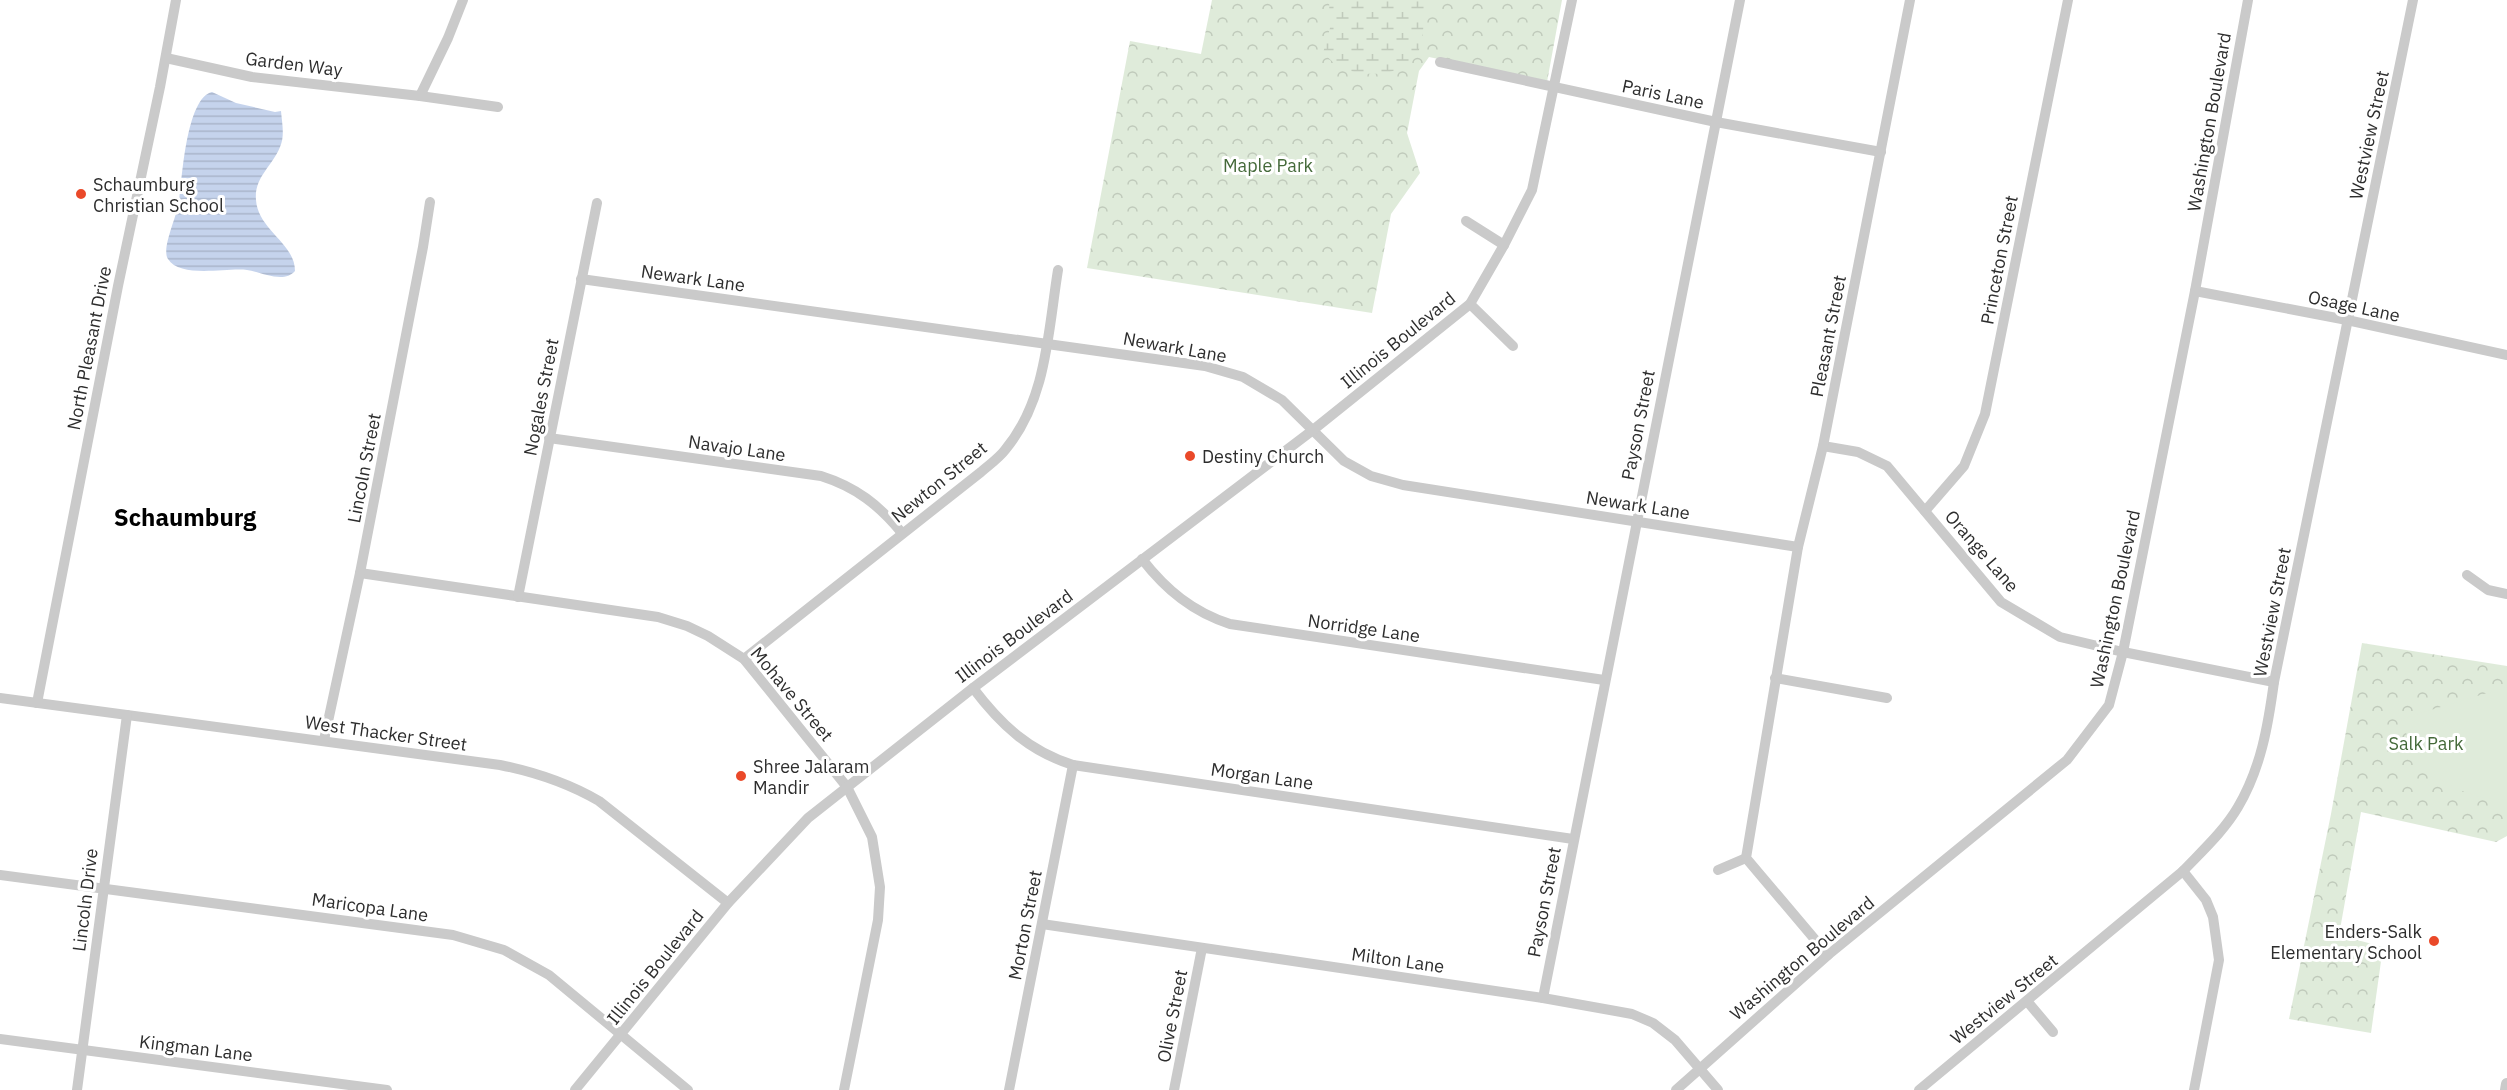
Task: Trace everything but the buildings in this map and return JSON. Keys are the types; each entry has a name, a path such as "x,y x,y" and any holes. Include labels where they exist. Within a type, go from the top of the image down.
{"street":[{"name":"North Pleasant Drive","path":"37,703 176,0"},
{"path":"420,96 464,0"},
{"name":"Illinois Boulevard","path":"575,1090 728,903 790,835 831,798 1313,430 1470,304 1504,246 1532,190 1572,0"},
{"name":"Payson Street","path":"1542,998 1740,0"},
{"name":"Pleasant Street","path":"1746,858 1798,547 1823,446 1910,0"},
{"name":"Princeton Street","path":"1925,511 1964,466 1984,414 2068,0"},
{"name":"Washington Boulevard","path":"1676,1090 1828,955 2067,760 2109,705 2123,652 2195,291 2248,0"},
{"name":"Westview Street","path":"1919,1090 2183,871 2217,835 2237,808 2256,771 2266,732 2274,682 2413,0"},
{"name":"Garden Way","path":"166,58 252,77 498,107"},
{"name":"Paris Lane","path":"1440,62 1716,122 1881,152"},
{"name":"Lincoln Street","path":"324,740 360,573 430,202"},
{"name":"Nogales Street","path":"518,597 597,203"},
{"path":"1466,221 1504,246"},
{"name":"Newton Street","path":"744,659 981,472 1005,450 1026,419 1036,394 1058,270"},
{"name":"Newark Lane","path":"581,279 1205,366 1243,377 1282,400 1344,461 1371,476 1392,482 1798,547"},
{"name":"Osage Lane","path":"2195,291 2347,320 2507,355"},
{"path":"1470,304 1513,346"},
{"name":"Navajo Lane","path":"549,438 821,476 866,496 902,533"},
{"name":"Orange Lane","path":"1823,446 1858,452 1887,466 2001,602 2060,637 2274,682"},
{"name":"Norridge Lane","path":"1142,559 1184,602 1204,614 1230,624 1604,680"},
{"name":"Mohave Street","path":"360,573 669,620 720,642 744,659 847,787 872,837 880,887 874,942 844,1090"},
{"path":"2467,575 2488,590 2507,594"},
{"path":"1775,678 1887,698"},
{"name":"Morgan Lane","path":"973,688 992,713 1018,738 1042,753 1073,765 1573,839"},
{"name":"West Thacker Street","path":"0,698 500,765 558,781 587,794 626,821 728,903"},
{"name":"Lincoln Drive","path":"77,1090 127,715"},
{"name":"Morton Street","path":"1009,1090 1073,765"},
{"path":"1718,870 1746,858 1828,955"},
{"path":"2183,871 2206,900 2219,960 2194,1090"},
{"name":"Maricopa Lane","path":"0,875 453,935 474,940 504,950 549,975 688,1090"},
{"name":"Milton Lane","path":"1042,924 1542,998 1639,1016 1675,1040 1718,1090"},
{"name":"Olive Street","path":"1174,1090 1202,948"},
{"path":"2027,1001 2053,1032"},
{"name":"Kingman Lane","path":"0,1039 387,1090"},
{"path":"291,1089 292,1077"},
{"path":"2506,1090 2507,1084"}],"green space":[{"name":"Maple Park","path":"1212,0 1562,0 1547,82 1429,57 1419,71 1407,133 1420,173 1391,214 1372,313 1087,268 1130,41 1201,54"},
{"path":"1329,0 1427,0 1421,44 1414,59 1397,70 1375,74 1354,72 1336,64 1323,53 1330,28"},
{"name":"Salk Park","path":"2362,643 2507,666 2507,836 2496,842 2361,812 2339,935 2383,947 2371,1033 2289,1019 2331,814"},
{"path":"2507,687 2507,800 2466,793 2441,780 2420,761 2401,719"}],"water":[{"path":"212,92 236,103 275,112 281,111 282,143 261,178 256,200 263,220 289,252 295,271 290,275 279,277 239,269 205,271 183,269 168,259 166,248 179,202 191,124 203,98"}],"place":[{"name":"Schaumburg Christian School","path":"81,194"},
{"name":"Destiny Church","path":"1190,456"},
{"name":"Shree Jalaram Mandir","path":"741,776"},
{"name":"Enders-Salk Elementary School","path":"2434,941"}],"district":[{"name":"Schaumburg","path":"185,517"}]}
